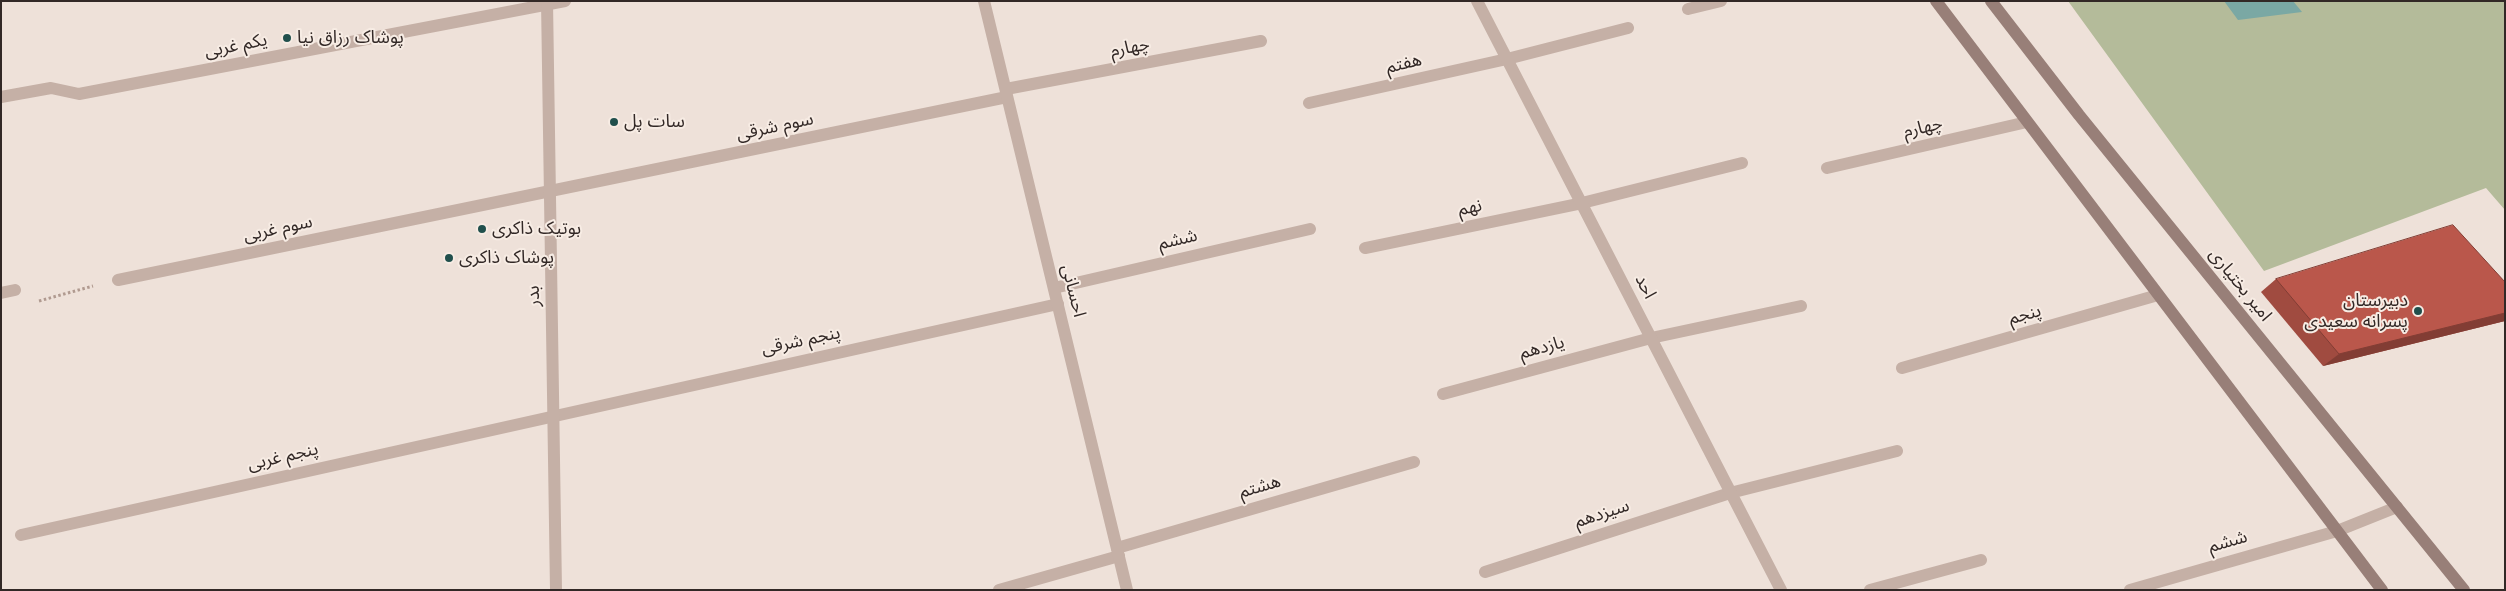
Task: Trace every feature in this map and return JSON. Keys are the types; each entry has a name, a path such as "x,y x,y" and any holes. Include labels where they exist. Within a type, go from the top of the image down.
{"main road":[{"path":"1936,1 2382,590"},
{"name":"امیر بختیاری","path":"1990,1 2085,122 2464,590"}],"street":[{"name":"یکم غربی","path":"1,97 50,88 79,94 565,1"},
{"name":"احسانی","path":"984,1 1127,590"},
{"name":"احد","path":"1477,1 1781,590"},
{"path":"1688,9 1721,1"},
{"name":"بدر","path":"547,3 556,590"},
{"path":"1507,59 1628,28"},
{"name":"چهارم","path":"1006,93 1261,41"},
{"name":"هفتم","path":"1309,103 1507,59"},
{"name":"سوم شرقی","path":"550,191 1006,93"},
{"name":"چهارم","path":"1827,168 2027,122"},
{"name":"نهم","path":"1365,248 1582,203 1742,163"},
{"name":"سوم غربی","path":"118,280 550,191"},
{"name":"ششم","path":"1054,288 1310,230"},
{"path":"1,293 16,290"},
{"name":"پنجم","path":"1902,368 2158,295"},
{"name":"پنجم شرقی","path":"553,416 1058,304"},
{"name":"یازدهم","path":"1442,394 1651,338 1801,306"},
{"name":"پنجم غربی","path":"21,535 553,416"},
{"name":"سیزدهم","path":"1485,572 1730,493 1897,451"},
{"name":"هشتم","path":"999,590 1414,462"},
{"name":"ششم","path":"2130,590 2337,531 2397,507"},
{"path":"1870,590 1981,560"}],"path":[{"path":"16,290 39,301 118,280"}],"green space":[{"path":"2068,1 2505,1 2505,210 2486,188 2264,271"}],"water":[{"path":"2224,1 2293,1 2302,12 2238,20"}],"building":[{"path":"2453,225 2505,282 2505,313 2339,354 2276,279"}],"place":[{"name":"پوشاک رزاق نیا","path":"287,38"},
{"name":"سات پل","path":"614,122"},
{"name":"بوتیک ذاکری","path":"482,229"},
{"name":"پوشاک ذاکری","path":"449,258"},
{"name":"دبیرستان پسرانه سعیدی","path":"2418,311"}]}
